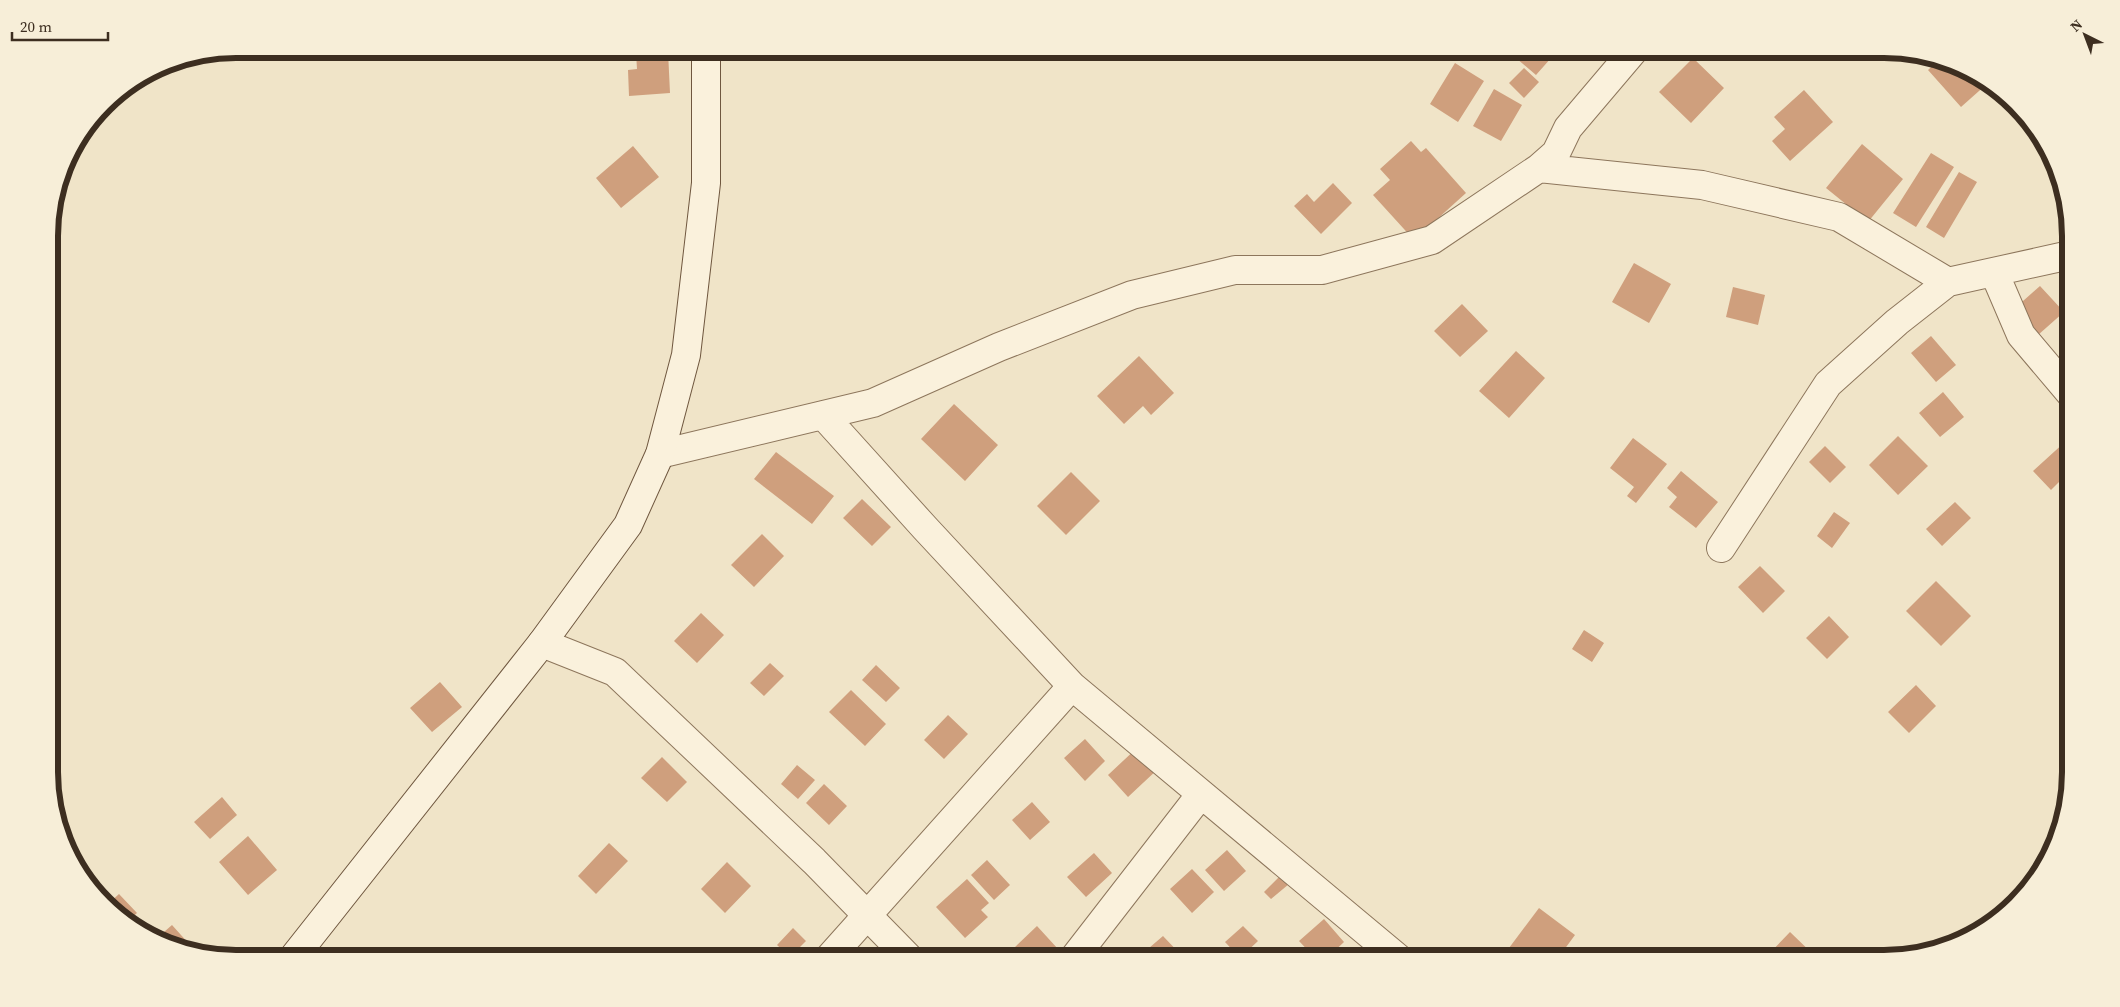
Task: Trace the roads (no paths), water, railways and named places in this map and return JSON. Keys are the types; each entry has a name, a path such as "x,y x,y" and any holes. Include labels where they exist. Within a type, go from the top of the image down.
{"street":[{"path":"299,950 542,643 628,525 660,454 686,355 706,183 706,58"},
{"path":"660,454 873,403 999,347 1132,295 1235,270 1322,270 1432,240 1539,168 1556,153 1568,128 1627,58"},
{"path":"1539,168 1702,185 1839,217 1948,282"},
{"path":"1721,548 1828,384 1897,322 1948,282 2062,257"},
{"path":"1994,272 2021,335 2062,383"},
{"path":"823,415 1072,686 1388,950"},
{"path":"542,643 615,672 814,861 902,950"},
{"path":"836,950 1072,686"},
{"path":"1080,950 1201,794"}]}
